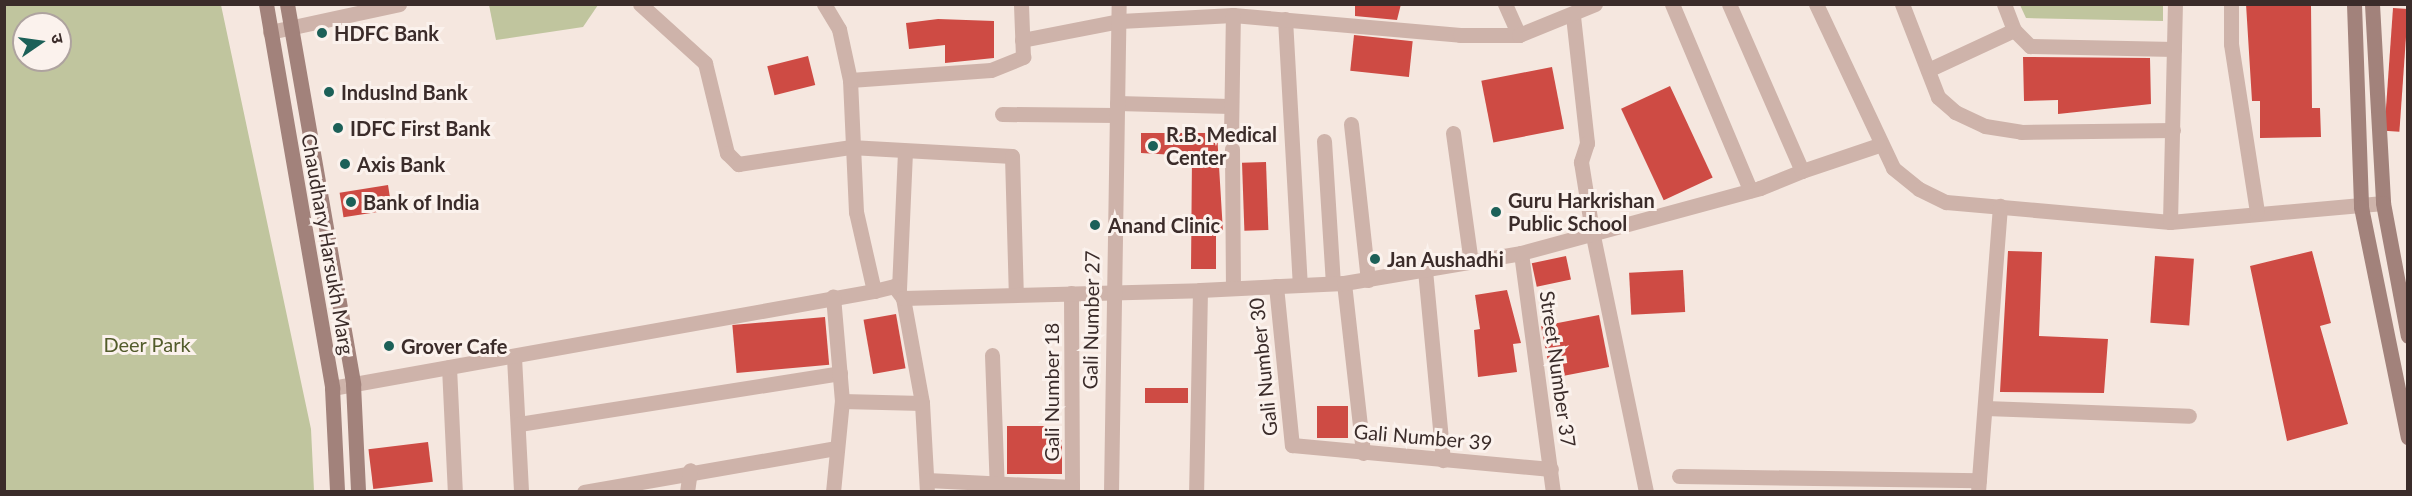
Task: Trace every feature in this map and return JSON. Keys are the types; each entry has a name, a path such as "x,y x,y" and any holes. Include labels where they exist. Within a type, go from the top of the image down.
{"street":[{"name":"Chaudhary Harsukh Marg","path":"266,4 332,388 337,492"},
{"name":"Chaudhary Harsukh Marg","path":"287,4 352,384 358,492"},
{"path":"270,32 399,4"},
{"path":"640,4 705,63 734,161 850,147 905,152 1012,156 1016,295"},
{"path":"824,4 839,29 850,80 850,147 856,212 873,291"},
{"path":"850,80 991,70 1023,57 1021,4"},
{"name":"Gali Number 27","path":"1111,492 1111,292 1119,4"},
{"path":"1505,4 1520,35"},
{"path":"1022,39 1120,21 1233,15 1460,35 1520,35 1573,16 1595,4"},
{"path":"1672,4 1750,190"},
{"path":"1730,4 1802,171"},
{"path":"1816,4 1879,145 1893,168 1919,189 1946,202 2170,222 2257,212 2361,207 2384,203"},
{"path":"1902,4 1938,97 1955,112 1985,126 2022,132 2173,130"},
{"path":"2004,4 2014,30 2025,43 2038,47 2174,49"},
{"path":"2170,222 2175,4"},
{"path":"2231,4 2231,44 2257,212"},
{"path":"2354,4 2361,207 2408,437"},
{"path":"2372,4 2384,203 2408,336"},
{"path":"1233,15 1230,106 1233,287"},
{"path":"1573,16 1587,143 1581,162 1592,231 1646,492"},
{"path":"1285,19 1300,285"},
{"path":"1928,70 2014,30"},
{"path":"1002,114 1230,106"},
{"path":"1352,124 1368,280"},
{"path":"1453,133 1471,262"},
{"path":"1324,141 1339,283 1364,453"},
{"path":"332,388 514,357 833,296 873,291 1016,295 1200,290 1368,280 1521,253 1592,231 1750,190 1879,145"},
{"path":"905,152 901,293 922,403 927,486 1072,489"},
{"path":"1679,476 1894,485 1978,486 2000,206"},
{"name":"Street Number 37","path":"1521,253 1553,492"},
{"path":"1425,270 1443,460"},
{"name":"Gali Number 30","path":"1276,285 1292,445"},
{"path":"1196,492 1200,290"},
{"name":"Gali Number 18","path":"1071,293 1072,489"},
{"path":"833,296 842,401 835,448 833,492"},
{"path":"992,355 997,489"},
{"path":"514,357 519,424 520,492"},
{"path":"449,367 455,492"},
{"path":"519,424 840,373"},
{"path":"842,401 922,403"},
{"path":"1985,408 2189,416"},
{"name":"Gali Number 39","path":"1292,445 1551,469"},
{"path":"584,492 690,470 835,448"},
{"path":"687,492 690,470"}],"green space":[{"path":"489,4 598,5 583,27 496,40"},
{"name":"Deer Park","path":"4,5 221,5 311,429 314,491 5,491"},
{"path":"2020,5 2163,5 2163,21 2026,18"}],"building":[{"path":"1355,4 1401,4 1397,20 1355,16"},
{"path":"2246,4 2311,4 2312,108 2320,108 2321,137 2260,138 2260,101 2252,101"},
{"path":"2393,8 2408,9 2399,132 2384,131"},
{"path":"938,19 994,21 994,58 945,63 945,45 909,49 906,23"},
{"path":"1354,35 1413,41 1409,77 1350,71"},
{"path":"808,56 815,85 775,95 767,66"},
{"path":"2023,57 2150,58 2151,104 2058,114 2058,100 2024,101"},
{"path":"1552,67 1564,129 1493,143 1481,81"},
{"path":"1670,86 1713,178 1664,200 1621,109"},
{"path":"1141,133 1217,133 1223,232 1216,232 1216,269 1191,269 1192,156 1141,153"},
{"path":"1266,162 1268,230 1244,231 1242,163"},
{"path":"388,185 392,210 344,217 340,193"},
{"path":"2008,251 2042,252 2039,336 2108,339 2104,393 2000,392"},
{"path":"2312,251 2331,323 2320,326 2348,424 2287,441 2250,266"},
{"path":"1566,256 1571,279 1537,287 1532,263"},
{"path":"2155,256 2194,259 2189,326 2150,323"},
{"path":"1683,270 1685,312 1631,315 1629,273"},
{"path":"1507,290 1521,343 1513,344 1517,372 1478,377 1474,330 1480,329 1475,295"},
{"path":"896,314 906,368 873,374 864,320"},
{"path":"1599,315 1609,367 1551,378 1541,326"},
{"path":"825,317 829,365 737,373 732,325"},
{"path":"1145,388 1188,388 1188,403 1145,403"},
{"path":"1317,406 1348,406 1348,438 1317,438"},
{"path":"1007,426 1062,426 1062,474 1007,474"},
{"path":"428,442 433,482 373,489 368,449"}],"place":[{"name":"HDFC Bank","path":"322,33"},
{"name":"IndusInd Bank","path":"329,92"},
{"name":"IDFC First Bank","path":"338,128"},
{"name":"R.B. Medical Center","path":"1153,146"},
{"name":"Axis Bank","path":"345,164"},
{"name":"Bank of India","path":"351,202"},
{"name":"Guru Harkrishan Public School","path":"1496,212"},
{"name":"Anand Clinic","path":"1095,225"},
{"name":"Jan Aushadhi","path":"1375,259"},
{"name":"Grover Cafe","path":"389,346"}]}
